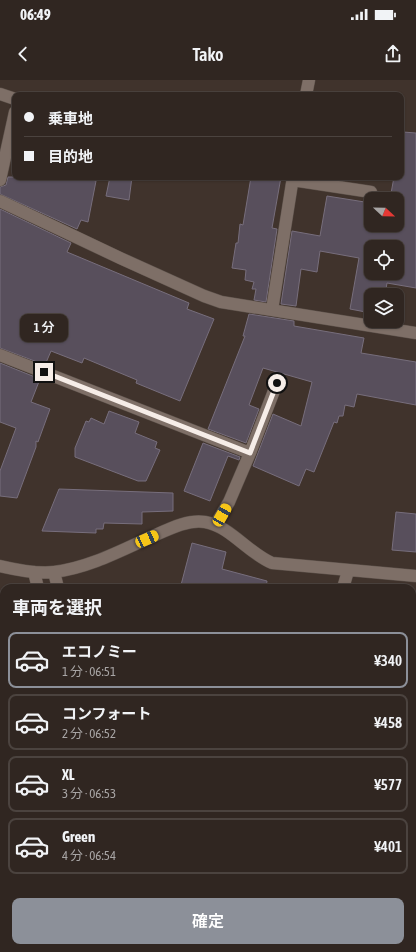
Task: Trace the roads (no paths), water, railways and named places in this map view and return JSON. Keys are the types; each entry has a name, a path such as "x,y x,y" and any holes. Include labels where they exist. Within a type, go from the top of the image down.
{"street":[{"path":"306,92 308,80"},
{"path":"0,94 12,98"},
{"path":"0,180 12,126"},
{"path":"272,310 293,180"},
{"path":"304,180 371,192"},
{"path":"0,201 106,252 204,296 221,302 416,333"},
{"path":"0,355 250,453"},
{"path":"215,525 229,502 277,383"},
{"path":"0,566 34,572 54,572 91,563 172,528 198,521 215,525 228,532 262,559 272,563 416,576"},
{"path":"344,584 348,571"},
{"path":"34,572 37,584"},
{"path":"54,572 57,584"}]}
